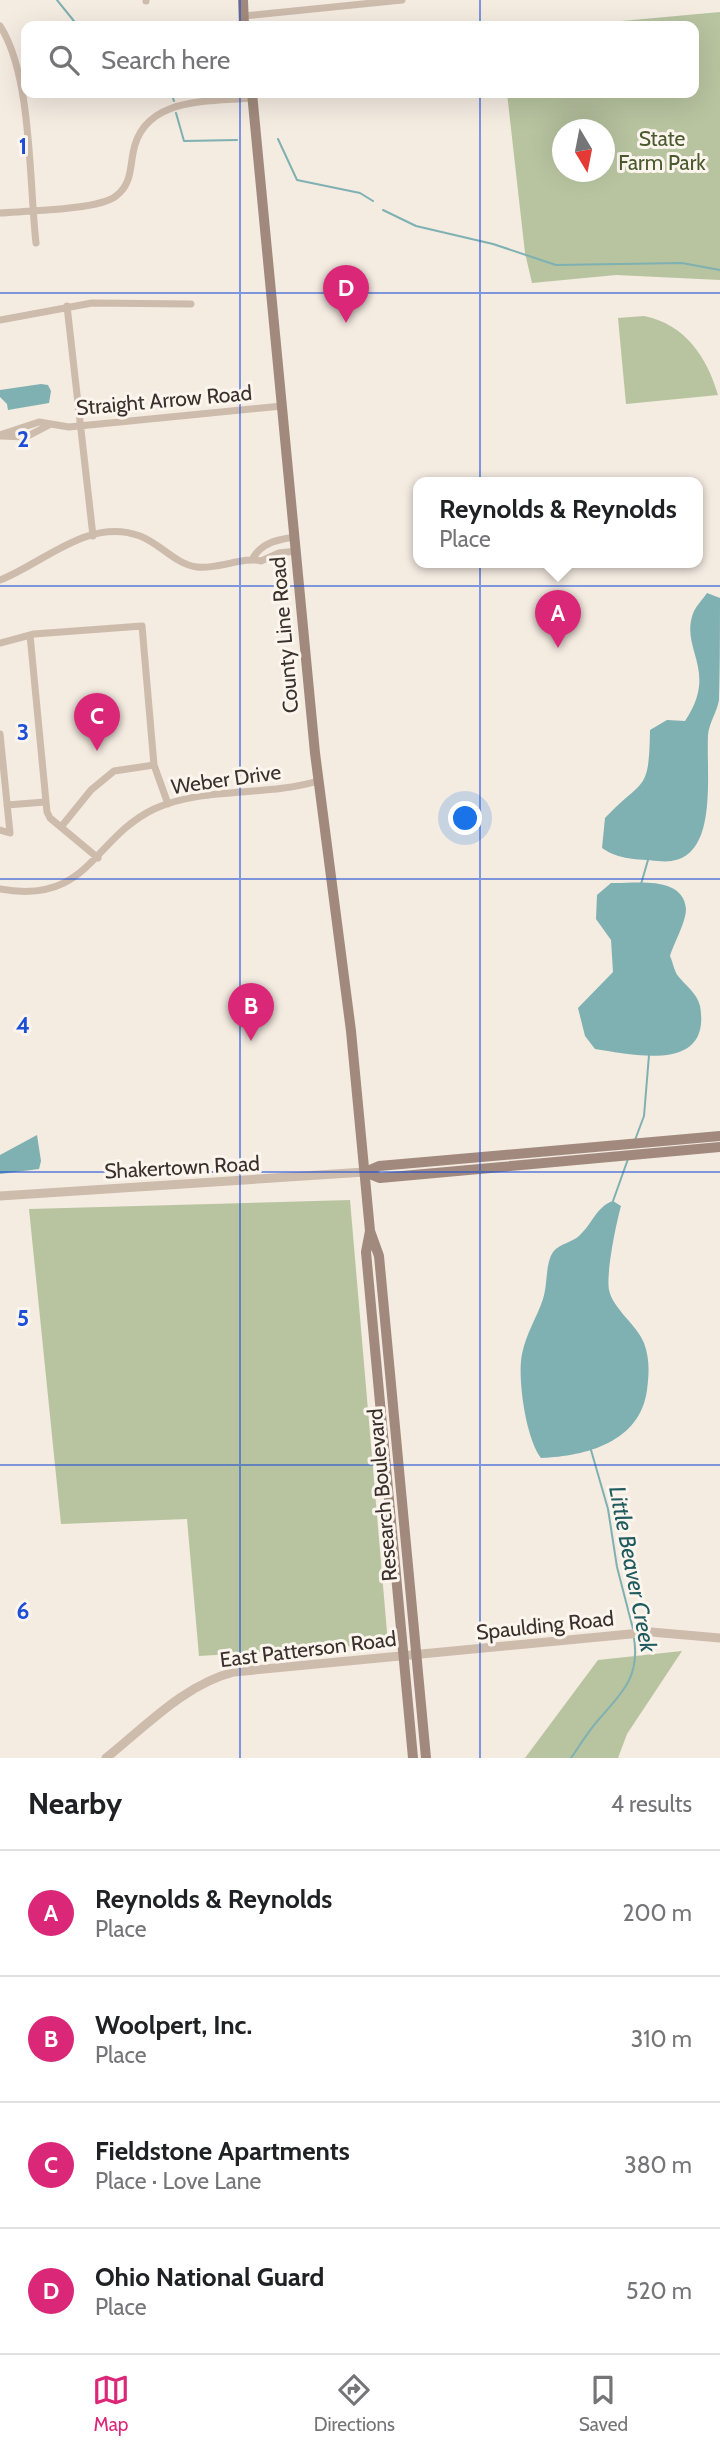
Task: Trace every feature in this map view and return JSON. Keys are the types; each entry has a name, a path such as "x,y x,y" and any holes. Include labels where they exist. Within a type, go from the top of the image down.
{"main road":[{"path":"243,0 244,21"},
{"name":"County Line Road","path":"252,98 318,781 351,1031 365,1172"},
{"path":"365,1172 379,1166 720,1136"},
{"path":"365,1172 380,1178 720,1147"},
{"name":"Research Boulevard","path":"365,1172 370,1231 379,1256 426,1758"},
{"name":"Research Boulevard","path":"370,1231 366,1252 413,1758"},
{"path":"380,1404 392,1403"}],"street":[{"path":"244,21 350,3 402,0"},
{"path":"0,26 12,45 21,92"},
{"path":"22,98 36,243"},
{"path":"0,213 99,204 116,196 130,176 139,135 149,120 164,110 186,103 233,98"},
{"path":"0,320 67,306 107,302 191,304"},
{"path":"67,306 93,536"},
{"name":"Straight Arrow Road","path":"0,435 27,425 80,425 282,406"},
{"path":"0,580 60,546 93,536 117,533 140,536 181,562 195,566 234,564 253,558 264,545 294,537"},
{"path":"253,558 261,561 279,553 296,551"},
{"path":"0,643 30,635 142,626 154,765 169,804"},
{"path":"30,635 45,802 50,818 98,858"},
{"path":"0,734 10,833 0,830"},
{"path":"61,827 92,790 114,771 154,765"},
{"name":"Weber Drive","path":"0,889 13,892 48,889 86,870 130,824 169,804 318,781"},
{"path":"7,805 45,802"},
{"name":"Shakertown Road","path":"0,1196 365,1172"},
{"name":"Spaulding Road","path":"416,1655 651,1632 720,1638"},
{"name":"East Patterson Road","path":"106,1758 189,1692 221,1675 416,1655"}],"green space":[{"name":"State Farm Park","path":"720,12 720,280 616,275 532,283 525,253 508,98 699,98 699,21 622,21"},
{"path":"644,316 671,326 683,334 701,355 718,395 626,404 618,318"},
{"path":"350,1200 388,1644 199,1656 187,1519 61,1524 29,1209"},
{"path":"682,1651 627,1734 618,1758 525,1758 598,1660"}],"water":[{"path":"48,385 51,391 49,403 8,410 7,404 0,397 0,390"},
{"path":"707,593 720,598 719,700 708,735 708,796 701,836 692,851 678,859 658,861 615,855 602,848 605,818 642,783 648,765 650,730 667,720 685,721 695,703 699,673 690,625 694,611"},
{"path":"611,883 667,886 683,898 685,914 670,956 677,974 698,1001 701,1027 694,1042 682,1051 649,1056 611,1052 595,1049 585,1036 578,1008 613,972 611,940 596,919 597,895"},
{"path":"37,1135 41,1161 39,1169 0,1174 0,1155"},
{"path":"613,1201 621,1206 610,1261 609,1290 615,1304 641,1336 646,1349 648,1378 642,1408 623,1434 609,1443 576,1454 541,1458 531,1437 524,1408 522,1354 543,1299 553,1252 580,1235 599,1211"}],"waterway":[{"path":"57,0 74,21"},
{"path":"176,113 184,141 237,140"},
{"path":"278,139 297,180 360,193 373,201"},
{"path":"383,210 416,226 493,244 556,265 682,263 720,270"},
{"path":"641,884 648,860"},
{"path":"635,1140 644,1116 649,1055"},
{"path":"613,1201 628,1159"},
{"name":"Little Beaver Creek","path":"591,1450 608,1509 617,1567 633,1629"},
{"name":"Little Beaver Creek","path":"571,1758 628,1682 634,1663 634,1638"}],"place":[{"name":"Ohio National Guard","path":"346,323"},
{"name":"Reynolds & Reynolds","path":"558,648"},
{"name":"Fieldstone Apartments","path":"97,751"},
{"name":"Woolpert, Inc.","path":"251,1041"}]}
